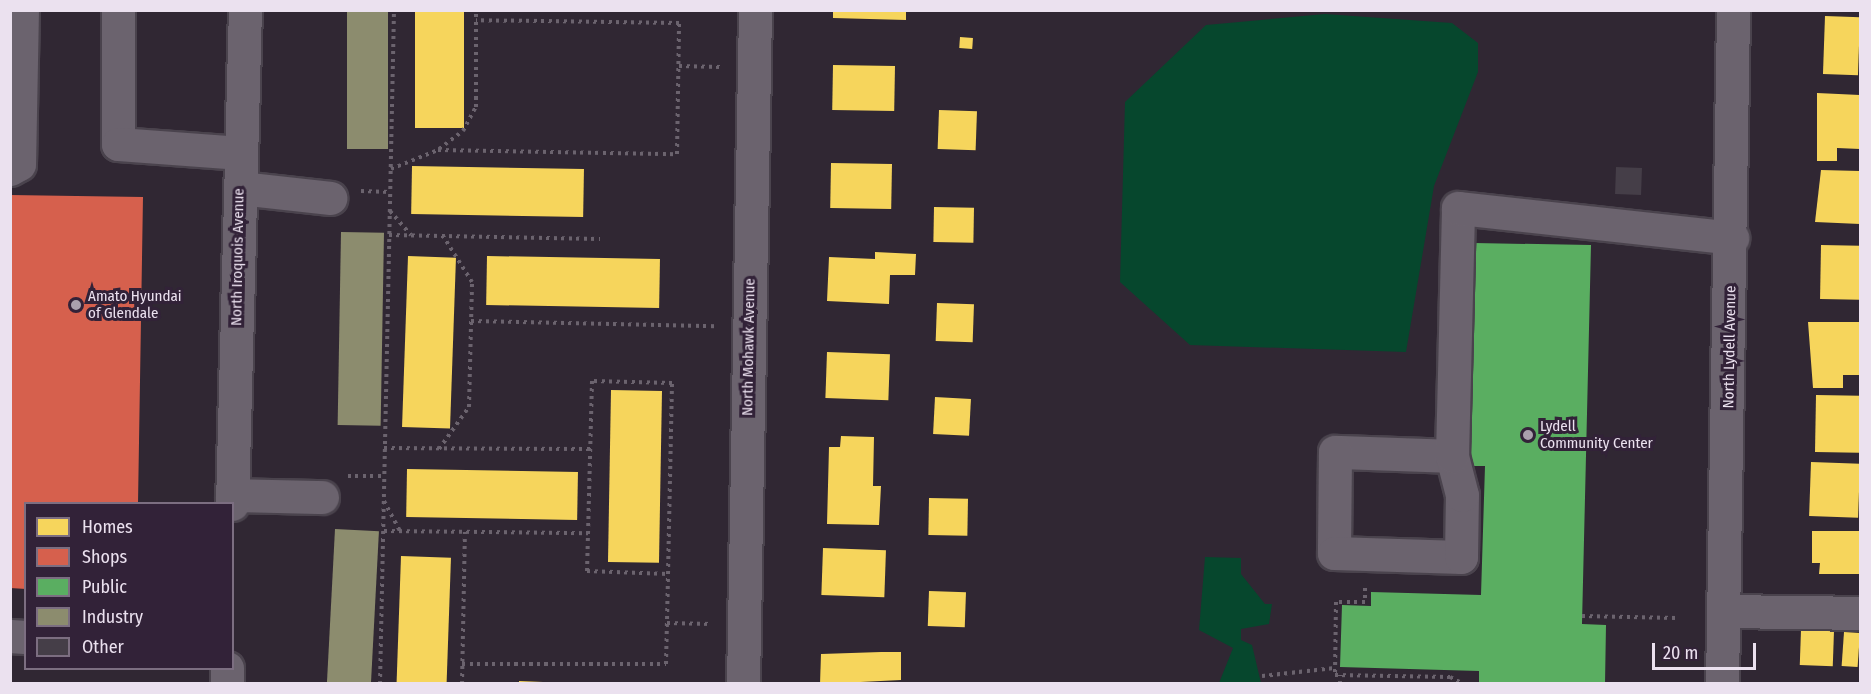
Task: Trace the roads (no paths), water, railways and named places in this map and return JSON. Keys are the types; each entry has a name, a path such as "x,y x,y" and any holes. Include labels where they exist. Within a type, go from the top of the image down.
{"street":[{"path":"10,169 18,164 22,10"},
{"path":"118,10 118,144 241,153"},
{"name":"North Iroquois Avenue","path":"232,500 245,10"},
{"name":"North Mohawk Avenue","path":"743,684 756,10"},
{"name":"North Lydell Avenue","path":"1722,684 1732,238 1733,10"},
{"path":"240,188 330,198"},
{"path":"1452,456 1335,452 1334,553 1461,556 1462,495 1452,456 1458,208 1732,238"},
{"path":"232,500 332,487"},
{"path":"1724,611 1860,613"}],"place":[{"name":"Amato Hyundai of Glendale","path":"76,305"},
{"name":"Lydell Community Center","path":"1528,435"}]}
